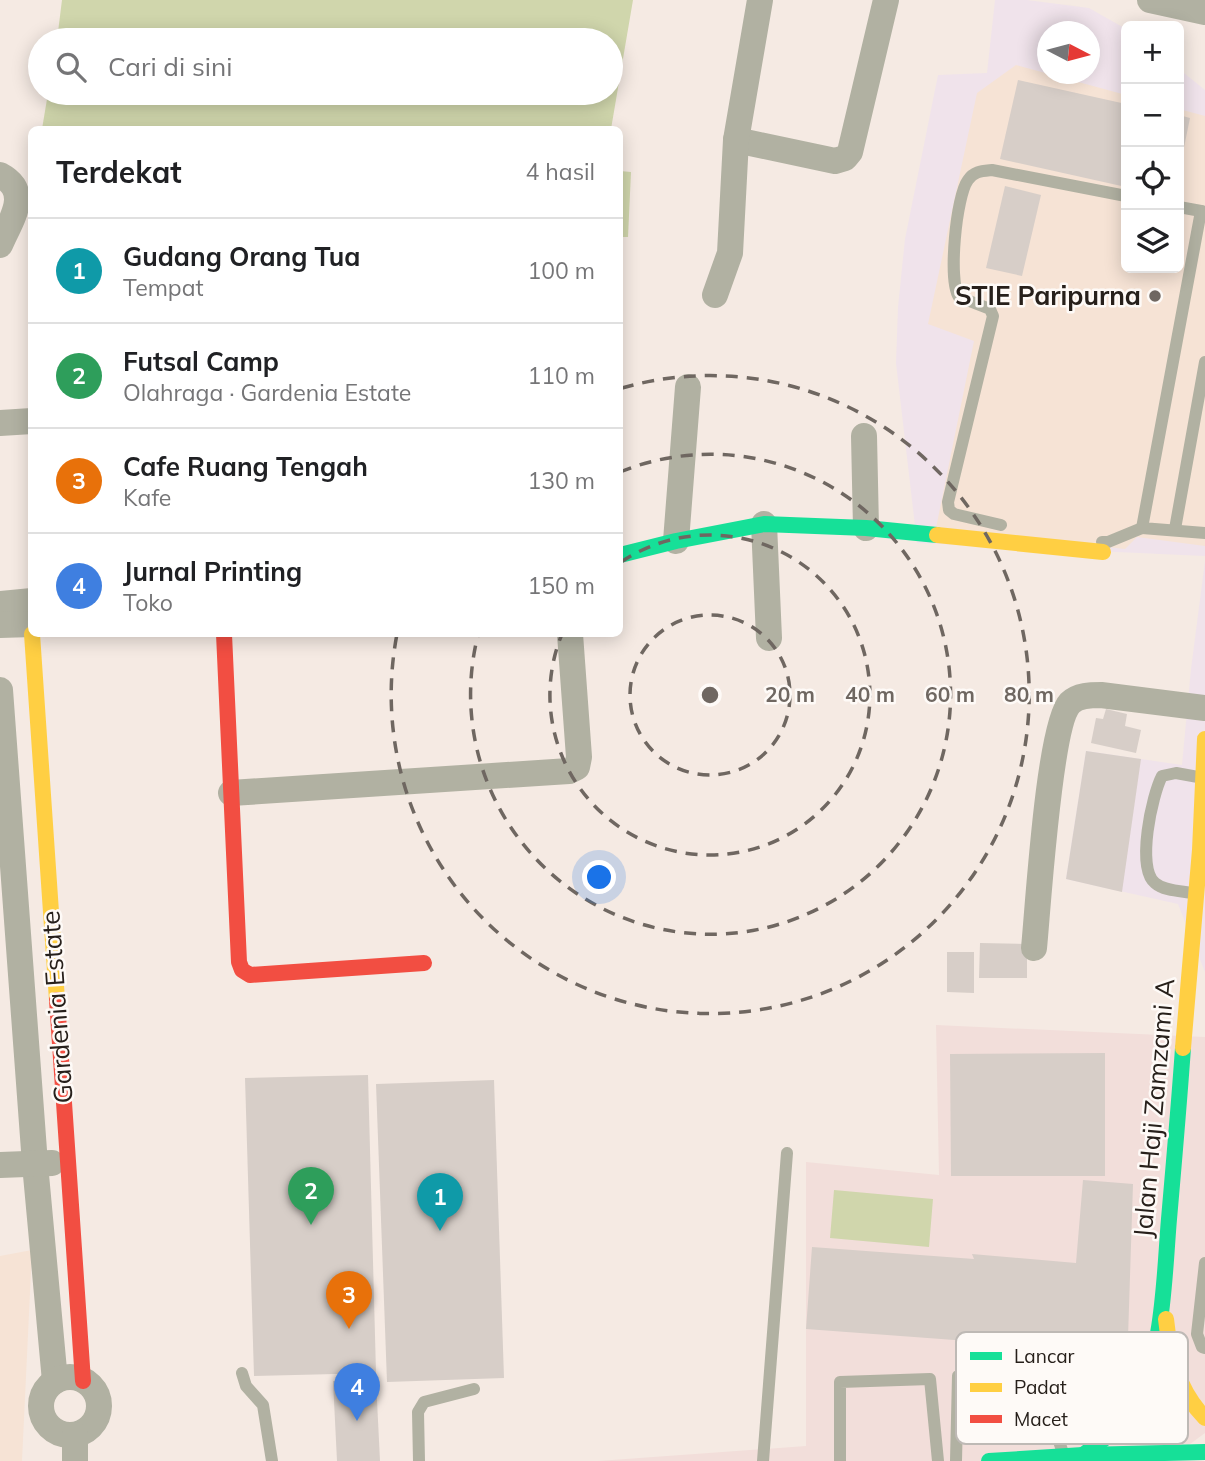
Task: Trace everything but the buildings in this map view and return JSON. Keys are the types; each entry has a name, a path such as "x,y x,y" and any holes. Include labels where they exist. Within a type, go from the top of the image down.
{"main road":[{"path":"623,554 764,524 866,528 1103,552"},
{"name":"Gardenia Estate","path":"32,637 83,1381"},
{"path":"223,637 239,962 242,970 250,975 424,963"},
{"name":"Jalan Haji Zamzami A","path":"1156,1332 1163,1292 1187,1068 1205,739"},
{"path":"1163,1292 1166,1332"},
{"path":"1188,1400 1205,1418"},
{"name":"Jalan Haji Zamzami A","path":"1083,1455 1098,1444"},
{"path":"989,1461 1065,1459 1083,1455 1136,1457 1205,1452"}],"street":[{"path":"715,295 730,253 736,140 760,0"},
{"path":"736,140 835,161 845,159 850,152 886,0"},
{"path":"1150,0 1205,12"},
{"path":"0,175 13,182 18,192 17,205 0,244"},
{"path":"676,541 688,387"},
{"path":"0,423 28,421"},
{"path":"864,436 866,528"},
{"path":"764,524 769,638"},
{"path":"0,604 28,611"},
{"path":"0,625 28,613"},
{"path":"231,793 569,771 578,766 579,757 570,637"},
{"name":"Gardenia Estate","path":"0,690 35,1164 55,1381"},
{"path":"1034,948 1043,839 1060,720 1071,702 1084,695 1101,695 1205,708"},
{"path":"0,1165 68,1162"},
{"path":"64,1378 83,1381 91,1387 96,1396 97,1416 92,1424 75,1435 56,1432 48,1426 43,1417 42,1397 55,1381 64,1378"},
{"path":"75,1435 75,1461"}],"lane":[{"path":"1121,195 992,170 978,171 967,181 955,230 953,284 959,297 990,309 993,316 948,502 949,510 954,514 1085,541 1108,542 1142,528 1205,533"},
{"path":"1142,528 1203,211 1184,208"},
{"path":"1175,530 1205,362"},
{"path":"1196,894 1157,885 1150,878 1146,856 1154,793 1162,776 1176,773 1203,778"},
{"path":"764,1461 787,1153"},
{"path":"1205,1264 1197,1334 1205,1348"},
{"path":"242,1373 246,1385 262,1405 272,1461"},
{"path":"840,1461 840,1382 930,1379 938,1461"},
{"path":"419,1461 418,1412 424,1402 474,1389"}],"shaded area":[{"path":"995,0 1027,0 1089,8 1121,26 1121,273 1184,273 1184,73 1205,90 1205,556 917,543 896,363 898,307 905,239 938,75 987,73"},
{"path":"1016,65 1037,71 1037,84 1086,84 1121,94 1121,273 1184,273 1184,110 1205,116 1205,546 1137,537 1125,549 936,528 974,341 928,324 977,93"},
{"path":"1205,561 1205,972 1178,904 1066,879 1086,751 1182,765"},
{"path":"936,1025 1205,1037 1205,1433 1167,1461 598,1461 806,1446 806,1162 939,1175"},
{"path":"32,1250 22,1461 0,1461 0,1256"}],"green space":[{"path":"62,0 633,0 623,59 623,28 58,28"},
{"path":"46,105 615,105 612,126 42,126"},
{"path":"623,171 631,172 628,237 623,237"},
{"path":"834,1190 933,1199 929,1247 830,1238"}],"traffic: fast":[{"path":"623,554 764,524 866,528 937,535"},
{"path":"1158,1332 1183,1048"},
{"path":"1083,1455 1097,1444"},
{"path":"989,1461 1205,1452"}],"traffic: slow":[{"path":"937,535 1103,552"},
{"path":"32,637 57,1000"},
{"path":"1183,1048 1200,850 1205,739"},
{"path":"1166,1319 1168,1332"},
{"path":"1188,1396 1205,1418"}],"traffic: jam":[{"path":"224,637 239,962 242,970 250,975 424,963"},
{"path":"57,1000 83,1381"}],"place":[{"name":"STIE Paripurna","path":"1155,296"},
{"name":"Futsal Camp","path":"311,1225"},
{"name":"Gudang Orang Tua","path":"440,1231"},
{"name":"Cafe Ruang Tengah","path":"349,1329"},
{"name":"Jurnal Printing","path":"357,1421"}]}
